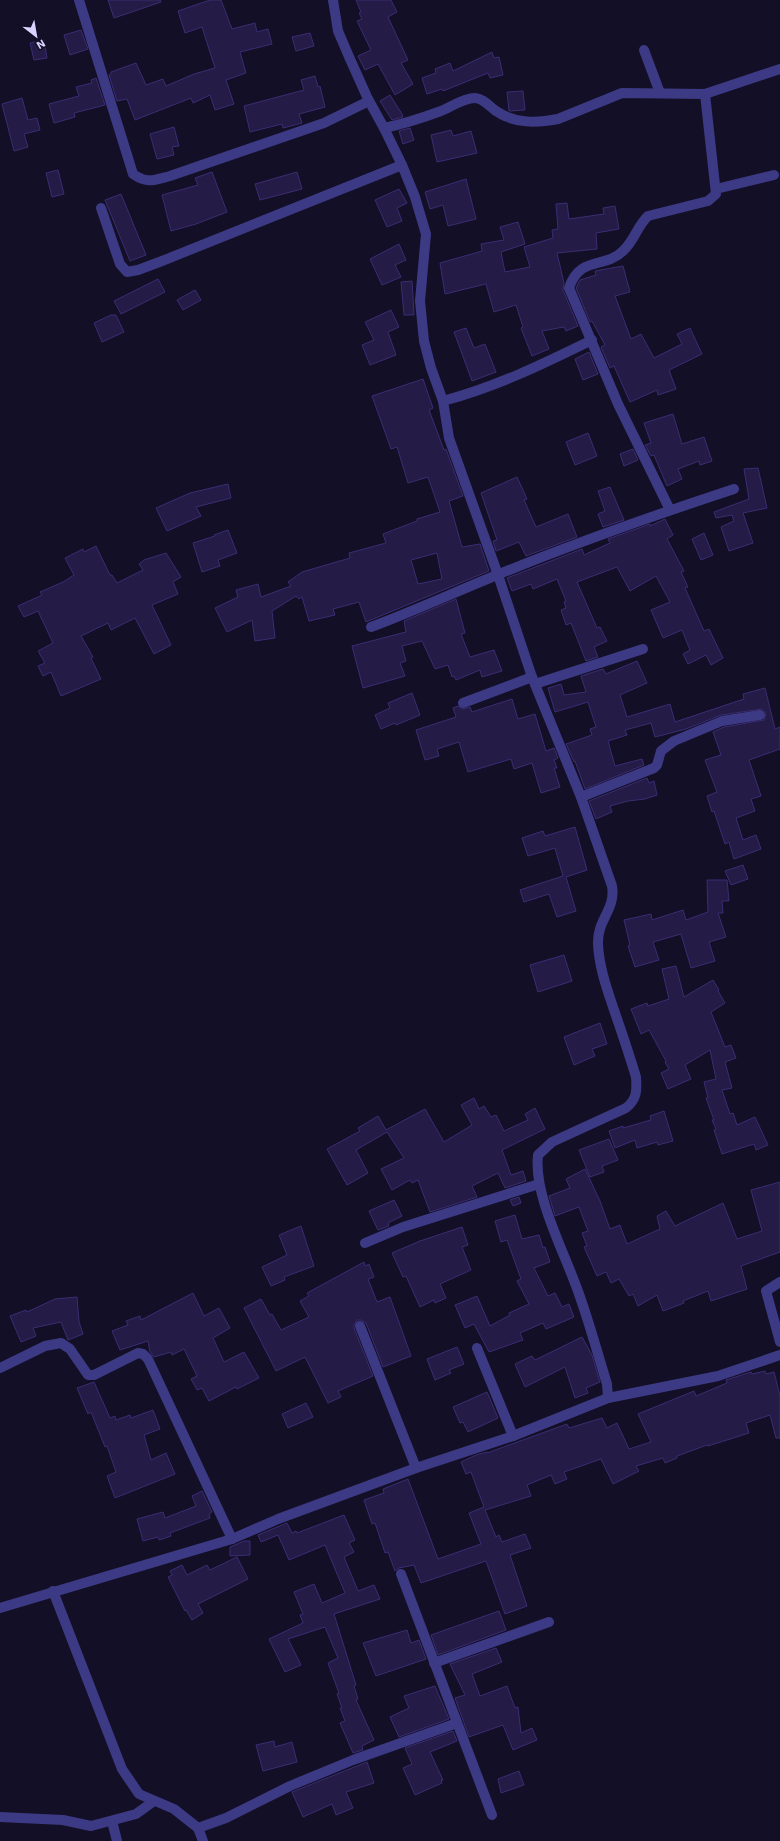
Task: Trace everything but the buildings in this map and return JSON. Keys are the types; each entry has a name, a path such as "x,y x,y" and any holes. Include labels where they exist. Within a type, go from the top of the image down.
{"street":[{"path":"79,0 133,174 140,180 146,181 170,176 324,123 369,100"},
{"path":"333,0 338,31 369,100 402,165 415,197 426,234 421,280 421,309 424,341 431,368 443,401 449,438 534,681 581,797 612,886 613,901 600,926 598,934 600,967 636,1077 637,1090 633,1102 626,1108 552,1142 538,1155 536,1169 544,1202 580,1297 607,1384 608,1398"},
{"path":"644,50 660,93"},
{"path":"384,128 404,124 442,111 464,100 474,98 481,100 506,117 519,121 530,122 558,119 622,93 705,94 780,69"},
{"path":"670,510 618,404 569,288 580,270 587,265 614,258 619,255 637,235 638,228 648,216 708,201 716,194 705,94"},
{"path":"101,208 120,264 127,272 138,270 162,261 402,165"},
{"path":"716,189 774,175"},
{"path":"443,401 473,393 533,370 592,340"},
{"path":"371,627 498,575 670,510 734,489"},
{"path":"463,703 643,649"},
{"path":"581,797 654,768 657,765 661,751 674,741 722,721 760,715"},
{"path":"365,1243 403,1227 539,1184"},
{"path":"780,1282 766,1290 780,1342"},
{"path":"360,1326 416,1468"},
{"path":"0,1368 45,1346 61,1343 70,1349 88,1375 94,1375 138,1352 143,1354 148,1359 232,1539"},
{"path":"477,1348 513,1436"},
{"path":"0,1608 232,1539 278,1519 416,1468 513,1436 608,1398 718,1376 780,1355"},
{"path":"401,1574 492,1815"},
{"path":"53,1591 122,1769 139,1794 174,1809 198,1828 203,1841"},
{"path":"434,1663 549,1622"},
{"path":"198,1828 226,1818 290,1786 353,1760 457,1723"},
{"path":"0,1817 62,1820 91,1826 112,1822 136,1814 154,1801"},
{"path":"112,1822 117,1841"}]}
